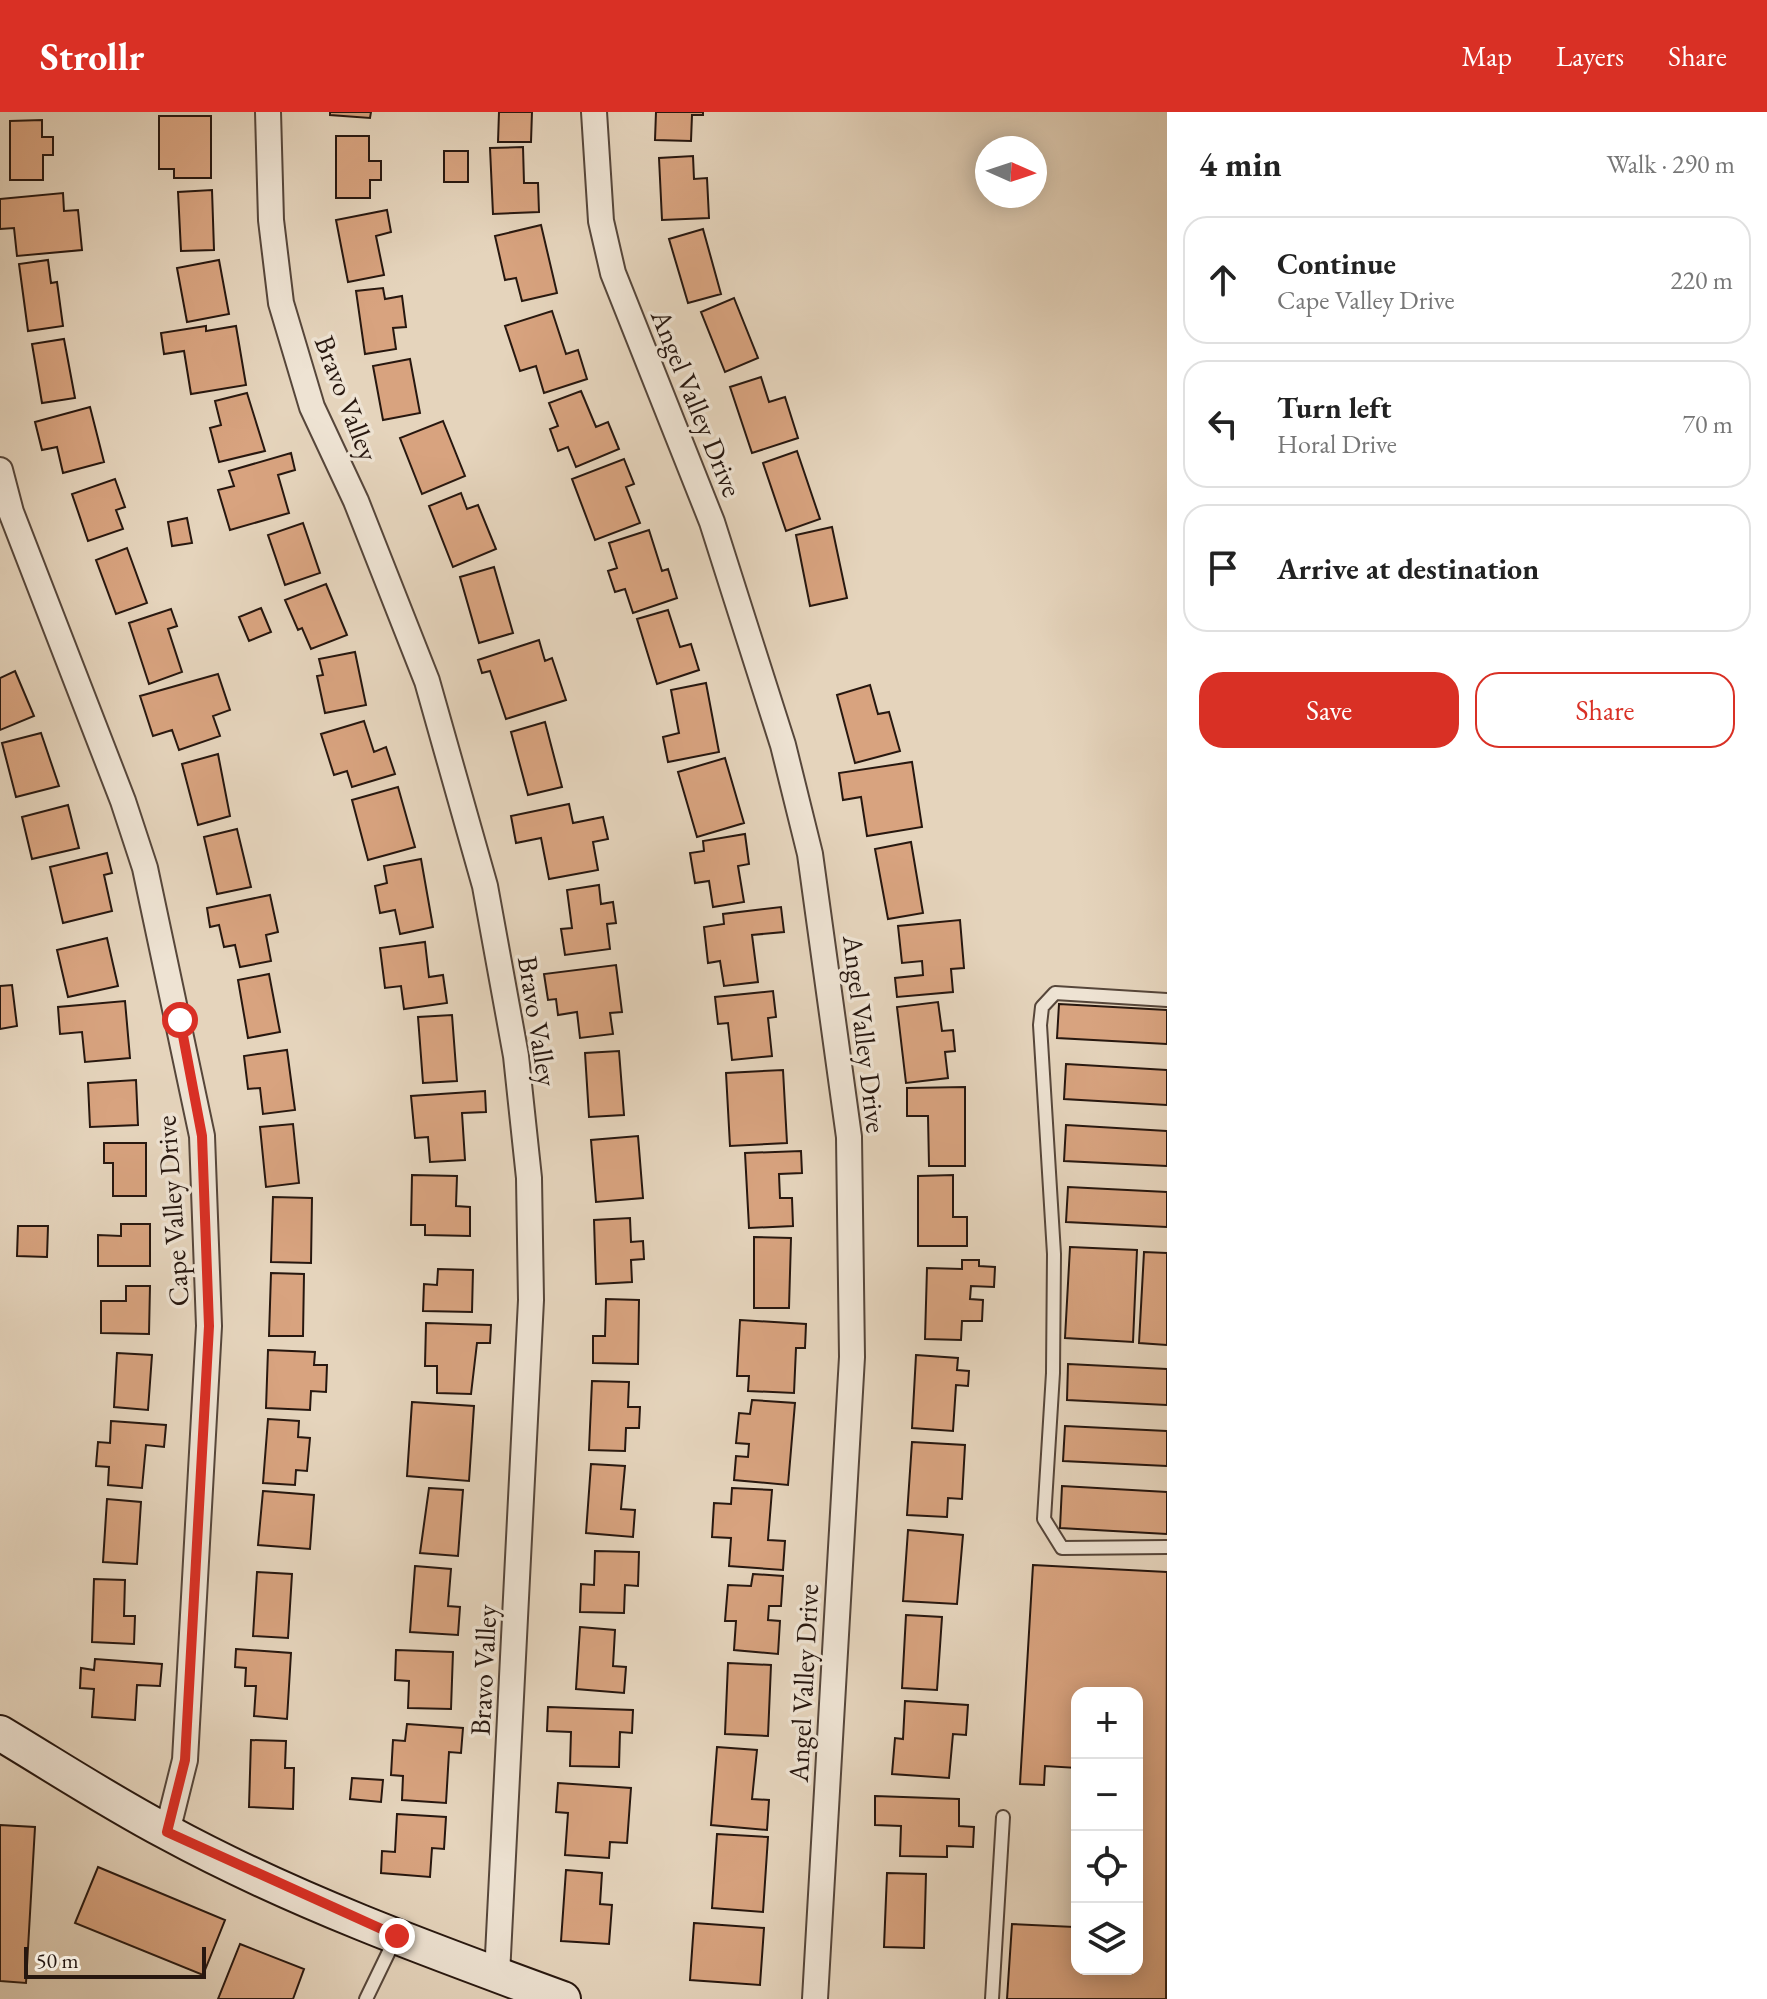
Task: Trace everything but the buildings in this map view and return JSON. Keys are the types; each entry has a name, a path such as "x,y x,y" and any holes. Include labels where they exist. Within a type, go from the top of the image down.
{"street":[{"name":"Bravo Valley","path":"268,112 271,220 281,303 312,407 356,501 427,681 485,886 516,1056 529,1178 531,1300 497,1975"},
{"name":"Angel Valley Drive","path":"594,112 601,221 613,273 712,522 783,745 800,813 829,974 849,1137 852,1357 815,1999"},
{"name":"Cape Valley Drive","path":"0,470 11,512 123,801 145,868 202,1136 209,1252 209,1341 185,1760 167,1832"},
{"path":"0,1733 167,1832 397,1936 563,1999"}],"lane":[{"path":"1167,1000 1055,993 1042,1007 1040,1025 1054,1254 1053,1373 1044,1519 1062,1548 1167,1547"},
{"path":"992,1999 1003,1817"},
{"path":"366,1999 397,1936"}],"route":[{"path":"180,1020 202,1136 209,1252 209,1326 185,1760 167,1832 259,1877 397,1936"}]}
